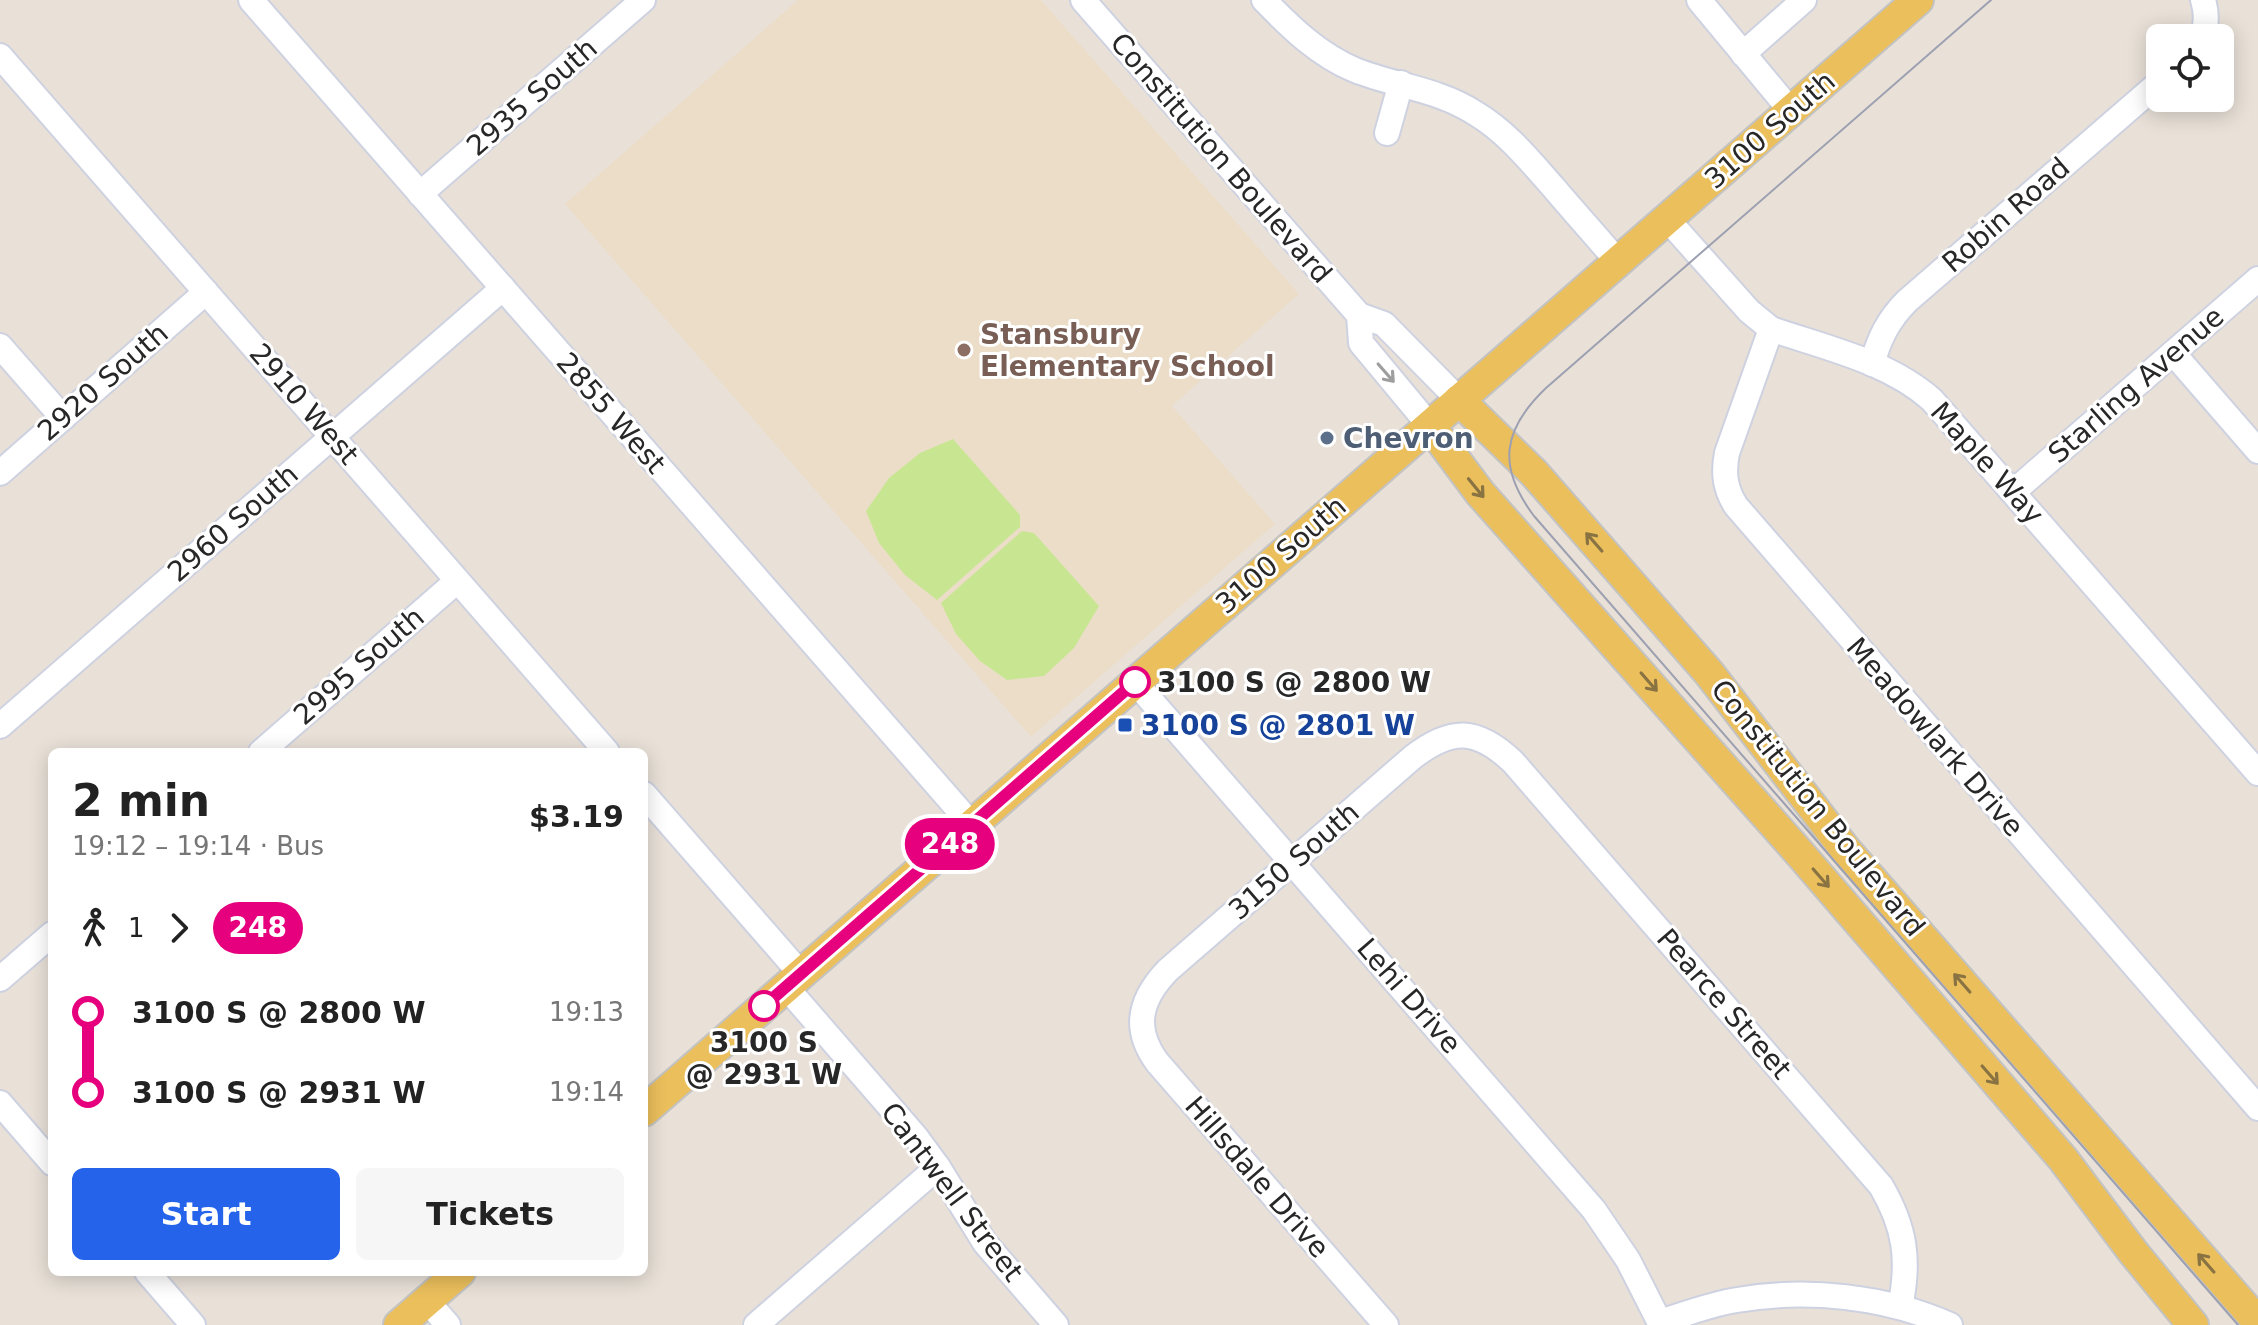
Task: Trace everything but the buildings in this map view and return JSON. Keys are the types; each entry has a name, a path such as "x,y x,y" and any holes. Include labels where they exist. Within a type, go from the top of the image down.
{"main road":[{"name":"3100 South","path":"648,1108 1918,0"},
{"name":"Constitution Boulevard","path":"1459,400 1534,473 1700,663 1838,841 2258,1322"},
{"name":"Constitution Boulevard","path":"1430,426 1480,493 1802,856 2063,1159 2193,1325"},
{"path":"399,1325 455,1276"}],"street":[{"name":"2935 South","path":"420,194 643,0"},
{"name":"Constitution Boulevard","path":"1083,0 1359,315 1384,324 1459,400"},
{"path":"1264,0 1305,39 1337,61 1372,75 1436,93 1476,113 1507,136 1618,262"},
{"path":"1699,0 1791,111"},
{"path":"1743,54 1804,0"},
{"path":"2203,0 2207,11 2206,24"},
{"name":"2855 West","path":"266,5 420,194 972,825"},
{"name":"2910 West","path":"0,56 601,748"},
{"path":"1387,133 1401,83"},
{"name":"Robin Road","path":"1872,364 1881,335 1907,301 2146,94"},
{"name":"Maple Way","path":"1667,219 1749,311 1771,329 1872,364 1905,379 1932,400 2258,773"},
{"name":"Starling Avenue","path":"2013,492 2258,279"},
{"name":"2960 South","path":"0,726 503,288"},
{"name":"2920 South","path":"0,473 206,292"},
{"name":"Constitution Boulevard","path":"1359,315 1361,343 1430,426"},
{"name":"Meadowlark Drive","path":"1771,329 1724,465 1726,487 1736,506 2258,1108"},
{"path":"0,346 63,418"},
{"path":"2173,353 2258,451"},
{"name":"2995 South","path":"266,748 457,581"},
{"name":"Lehi Drive","path":"1135,682 1594,1210 1628,1260 1660,1324"},
{"name":"3150 South","path":"1142,1022 1144,1007 1157,981 1423,749 1448,736 1475,736"},
{"name":"Pearce Street","path":"1475,736 1495,746 1513,762 1881,1186 1894,1212 1903,1241 1906,1272 1900,1307"},
{"path":"648,799 793,981"},
{"path":"0,979 48,937"},
{"name":"Cantwell Street","path":"793,981 938,1167 985,1243 1056,1325"},
{"name":"Hillsdale Drive","path":"1142,1022 1146,1043 1157,1062 1386,1325"},
{"path":"0,1103 48,1158"},
{"path":"756,1325 938,1167"},
{"path":"150,1276 193,1325"},
{"path":"1660,1324 1705,1307 1769,1295 1859,1299 1900,1307 1950,1325"},
{"path":"427,1301 448,1325"}],"shaded area":[{"name":"Stansbury Elementary School","path":"798,0 1041,0 1299,294 1172,406 1275,524 1031,737 565,204"}],"green space":[{"path":"953,439 1020,515 1020,527 937,600 905,575 879,543 866,511 889,478 920,453"},
{"path":"1022,531 1034,533 1099,606 1074,648 1044,676 1007,680 980,661 956,634 941,603"}],"tram line":[{"path":"1991,0 1546,388 1520,419 1513,434 1510,465 1514,481 1534,516 2238,1325"}],"bus line":[{"name":"248","path":"764,1006 1135,682"}],"place":[{"name":"Stansbury Elementary School","path":"964,350"},
{"name":"Chevron","path":"1327,438"},
{"name":"3100 S @ 2800 W","path":"1135,682"},
{"name":"3100 S @ 2801 W","path":"1125,725"},
{"name":"3100 S @ 2931 W","path":"764,1006"}]}
